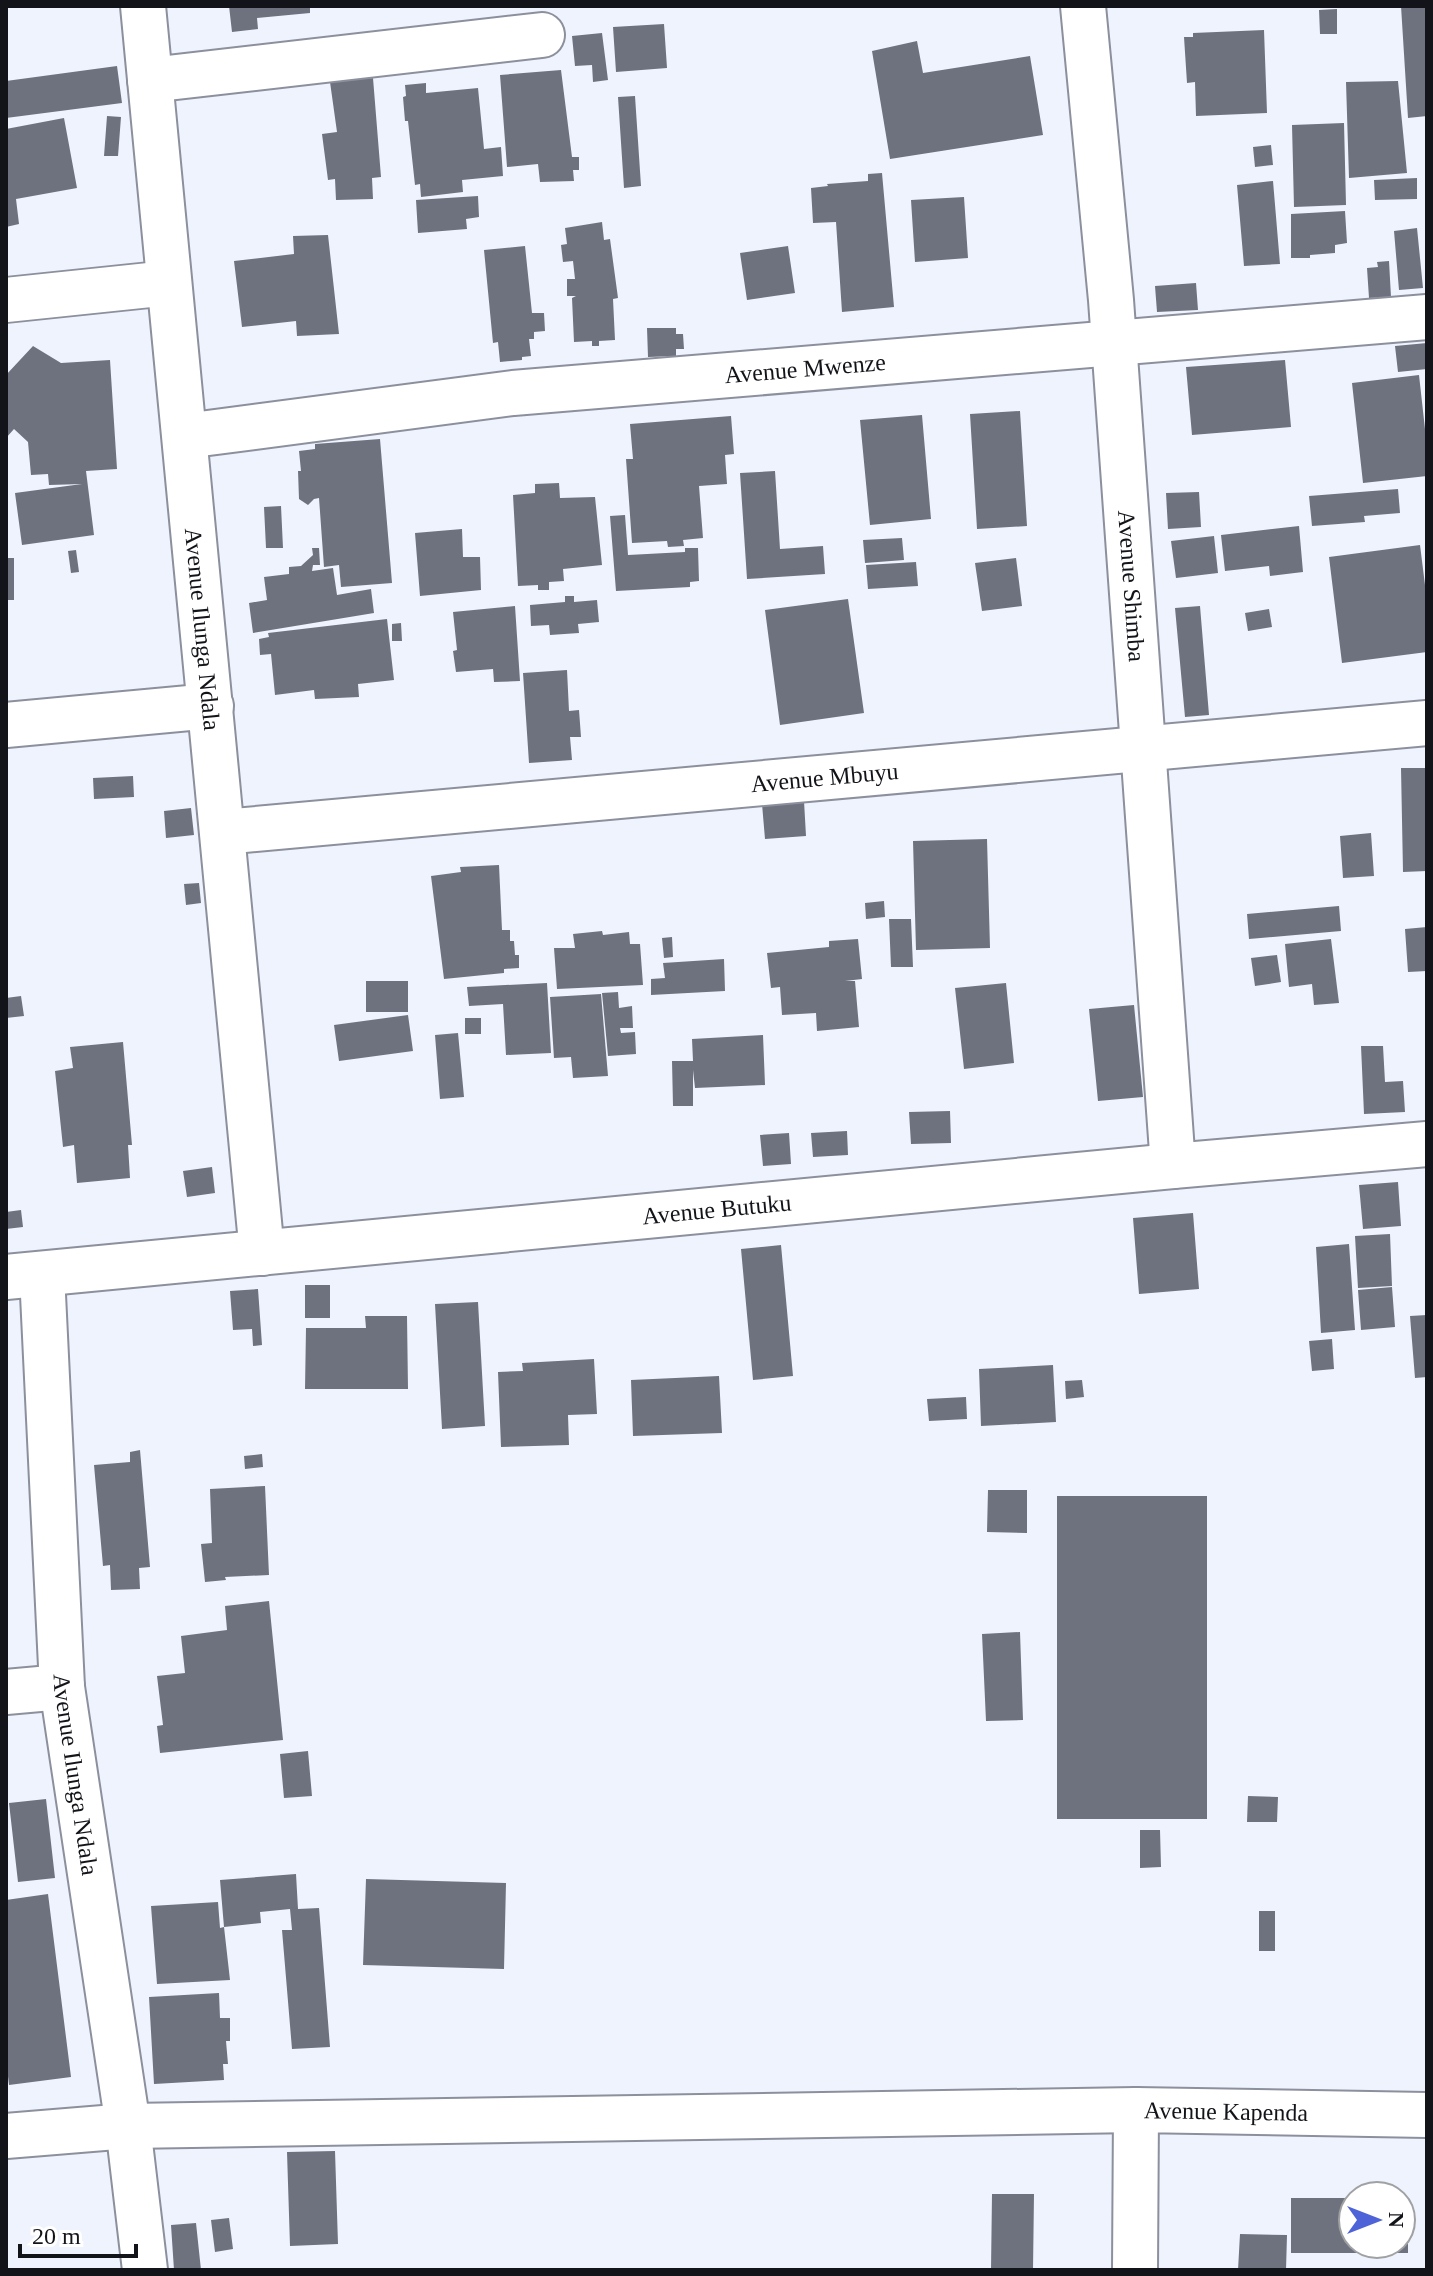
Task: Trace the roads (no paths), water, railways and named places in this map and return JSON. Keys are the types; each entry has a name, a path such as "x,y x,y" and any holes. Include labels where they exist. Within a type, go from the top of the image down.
{"street":[{"name":"Avenue Ilunga Ndala","path":"143,6 262,1253"},
{"name":"Avenue Shimba","path":"1085,6 1114,343 1173,1166"},
{"path":"150,80 542,35"},
{"path":"6,300 169,283"},
{"name":"Avenue Mwenze","path":"185,436 513,393 1427,317"},
{"path":"6,725 211,706"},
{"name":"Avenue Mbuyu","path":"223,832 1427,723"},
{"name":"Avenue Butuku","path":"24,1276 1427,1144"},
{"name":"Avenue Ilunga Ndala","path":"24,1276 62,1687 128,2126 145,2270"},
{"path":"6,1692 62,1687"},
{"path":"6,2136 128,2126 1136,2110"},
{"name":"Avenue Kapenda","path":"1135,2270 1136,2110 1427,2115"}]}
